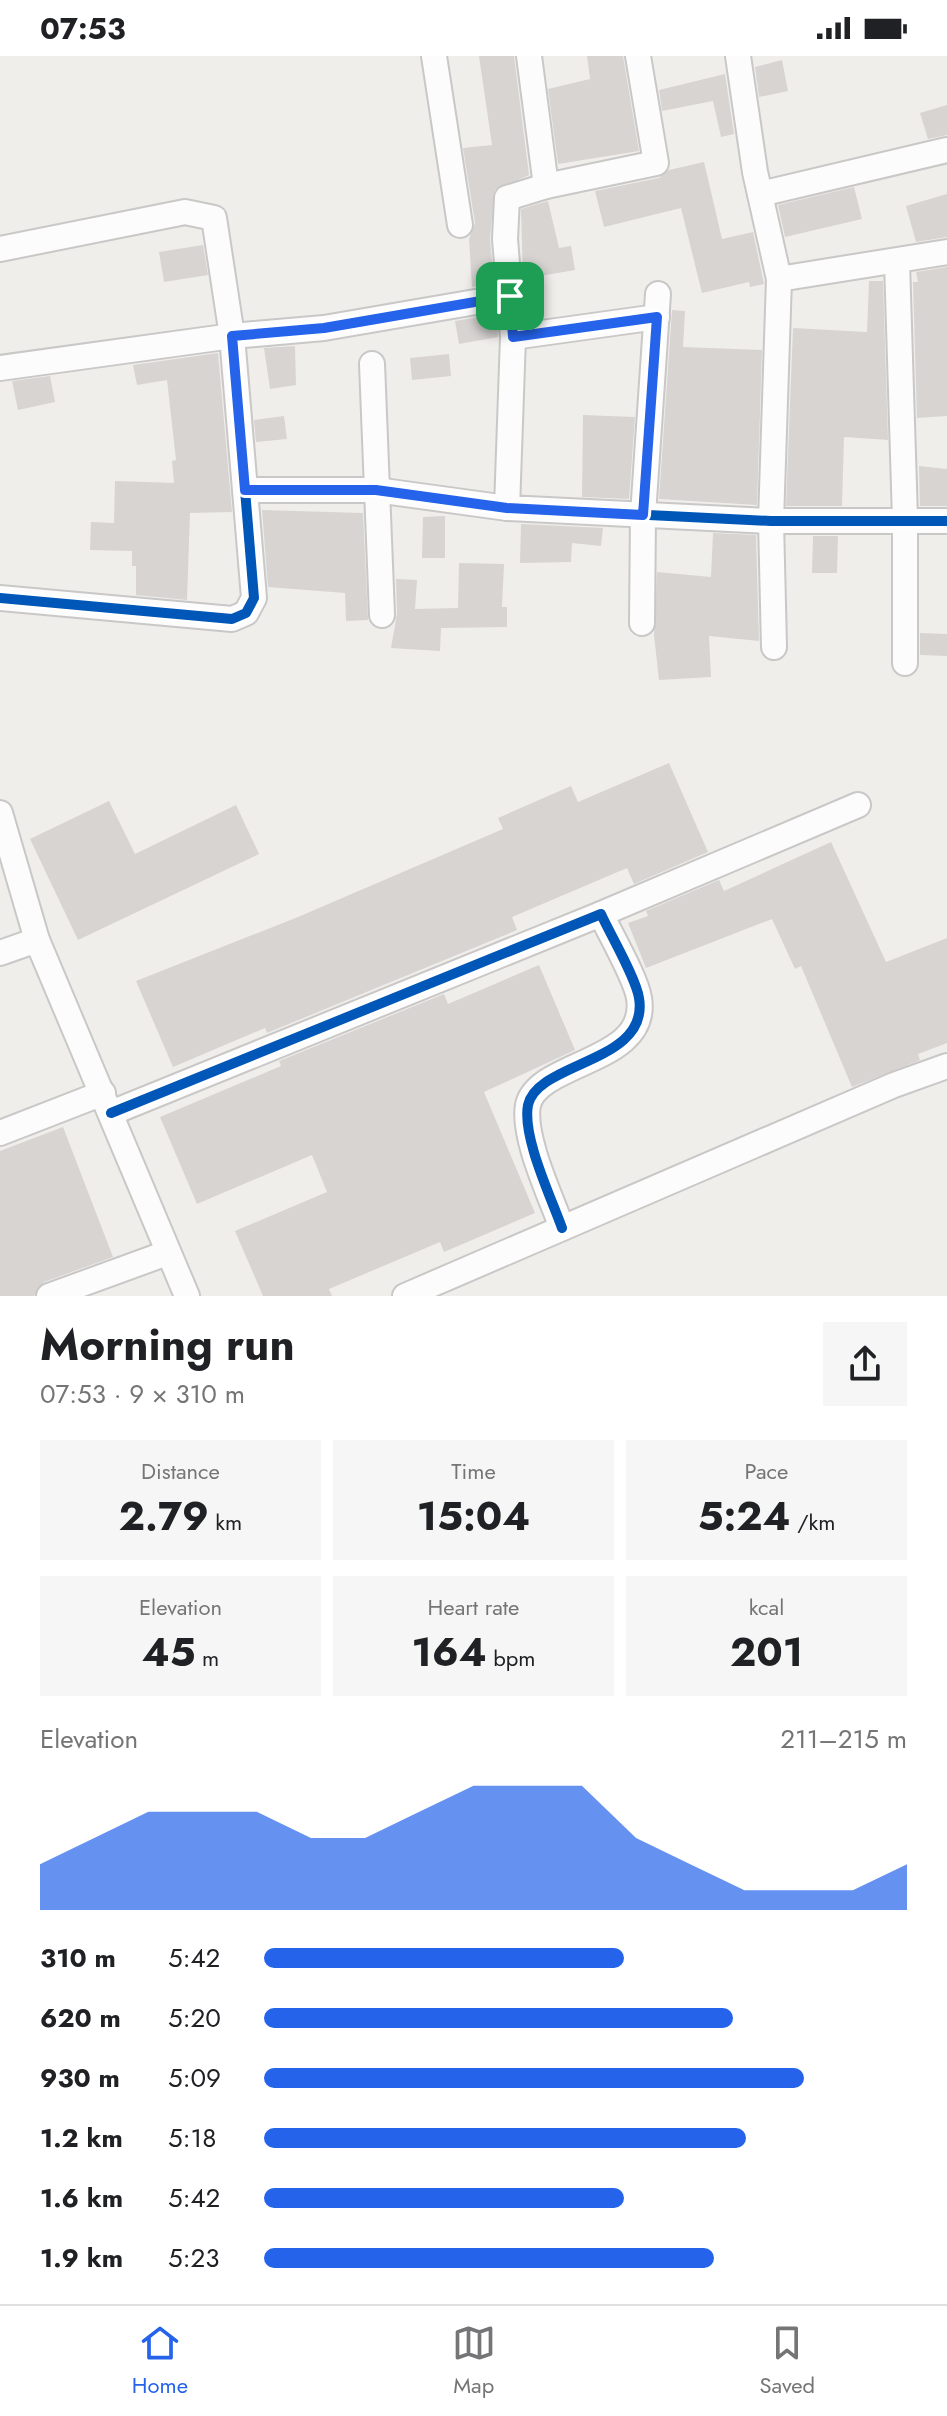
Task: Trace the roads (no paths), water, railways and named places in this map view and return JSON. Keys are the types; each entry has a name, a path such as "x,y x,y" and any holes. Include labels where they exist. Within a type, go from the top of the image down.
{"street":[{"path":"434,56 460,225"},
{"path":"529,56 546,186"},
{"path":"507,508 513,337 505,239 507,198 546,186 656,163 638,56"},
{"path":"738,56 760,194 779,279 771,521 774,647"},
{"path":"760,194 947,150"},
{"path":"0,249 185,212 214,218 232,336 254,598 246,613 232,619 0,598"},
{"path":"779,279 947,252"},
{"path":"897,262 905,519 905,663"},
{"path":"0,368 232,336 324,328 510,296"},
{"path":"513,337 658,306 643,515 642,623"},
{"path":"372,364 382,615"},
{"path":"245,490 376,490 507,508 771,521 947,521"},
{"path":"0,1133 107,1103 601,914 858,805"},
{"path":"0,813 37,940 187,1296"},
{"path":"562,1228 526,1123 529,1101 545,1085 630,1037 637,1020 639,998 601,914"},
{"path":"0,953 37,940"},
{"path":"405,1296 894,1085 947,1066"},
{"path":"49,1296 167,1253"}]}
